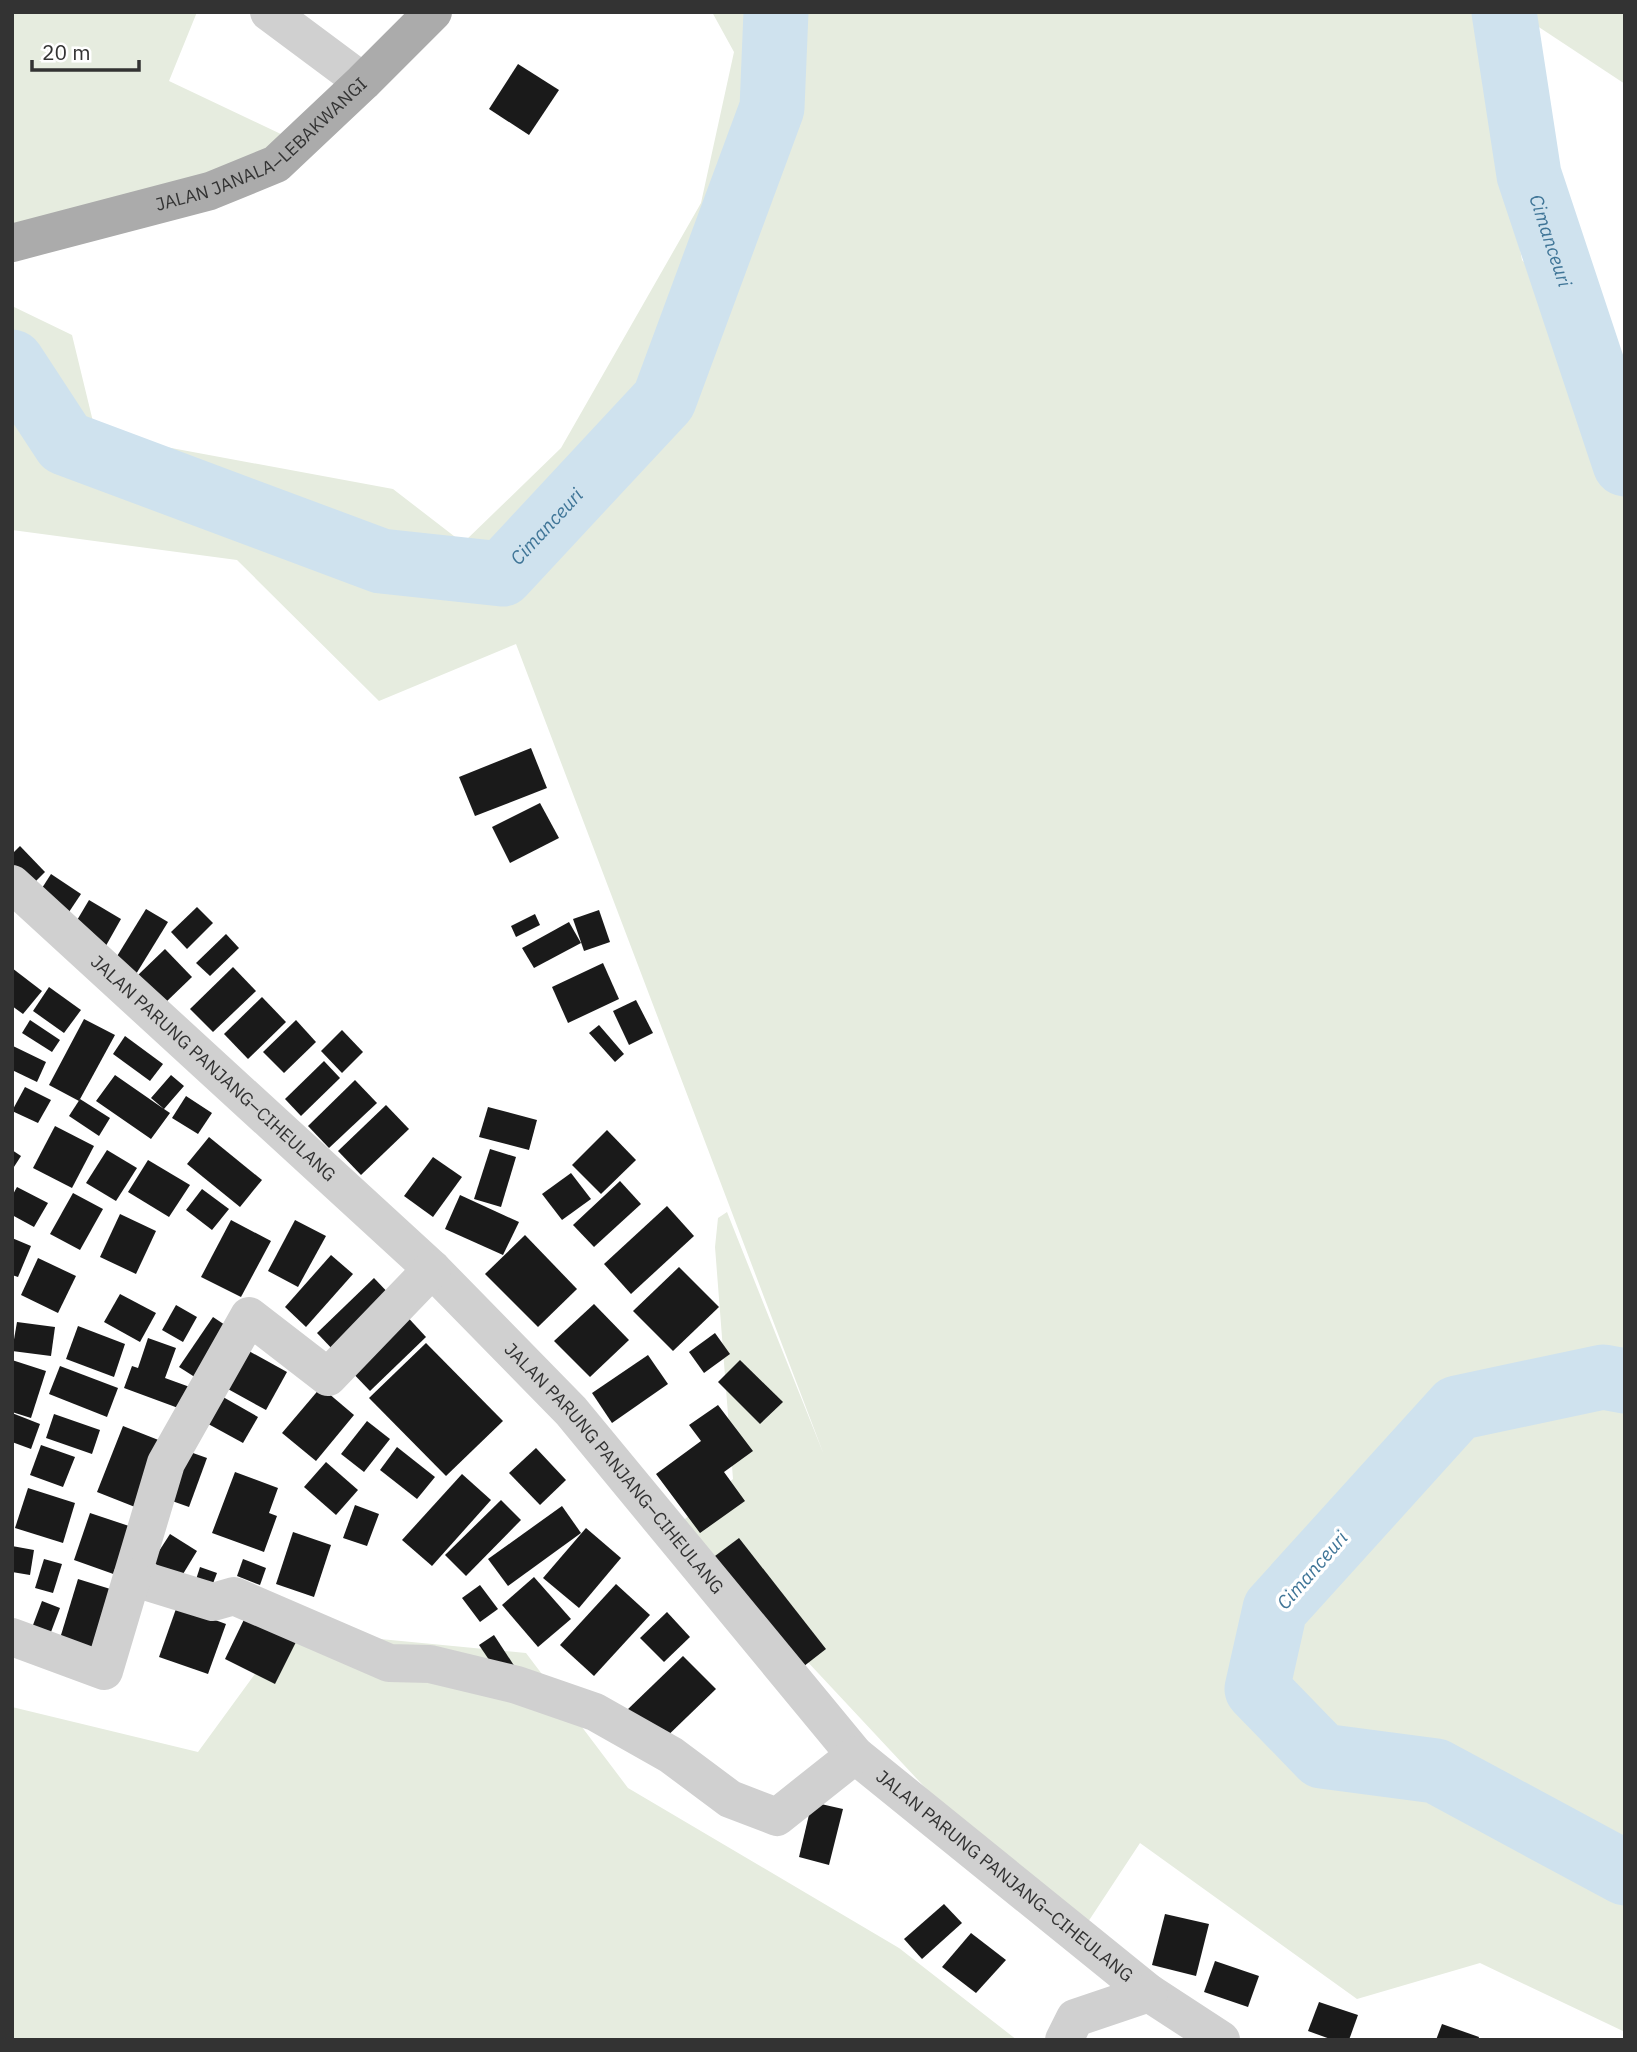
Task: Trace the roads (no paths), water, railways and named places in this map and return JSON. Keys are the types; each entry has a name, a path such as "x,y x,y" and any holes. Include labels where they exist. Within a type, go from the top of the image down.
{"main road":[{"name":"JALAN JANALA–LEBAKWANGI","path":"12,243 210,191 275,164 433,12"}],"street":[{"path":"269,12 363,82"},
{"name":"JALAN PARUNG PANJANG–CIHEULANG","path":"12,884 432,1269 570,1411 855,1755 1149,1993 1221,2040"},
{"path":"12,1637 104,1671 166,1463 249,1316 328,1377 432,1269"},
{"path":"132,1577 214,1602 234,1596 389,1663 430,1664 517,1685 595,1712 671,1755 730,1799 777,1817 855,1755"},
{"path":"1064,2040 1075,2018 1149,1993"}],"waterway":[{"name":"Cimanceuri","path":"12,362 65,443 381,561 502,574 664,400 772,108 776,12"},
{"name":"Cimanceuri","path":"1504,12 1529,175 1625,464"},
{"name":"Cimanceuri","path":"1625,1381 1603,1377 1457,1408 1275,1609 1257,1689 1322,1756 1436,1771 1625,1873"}]}
